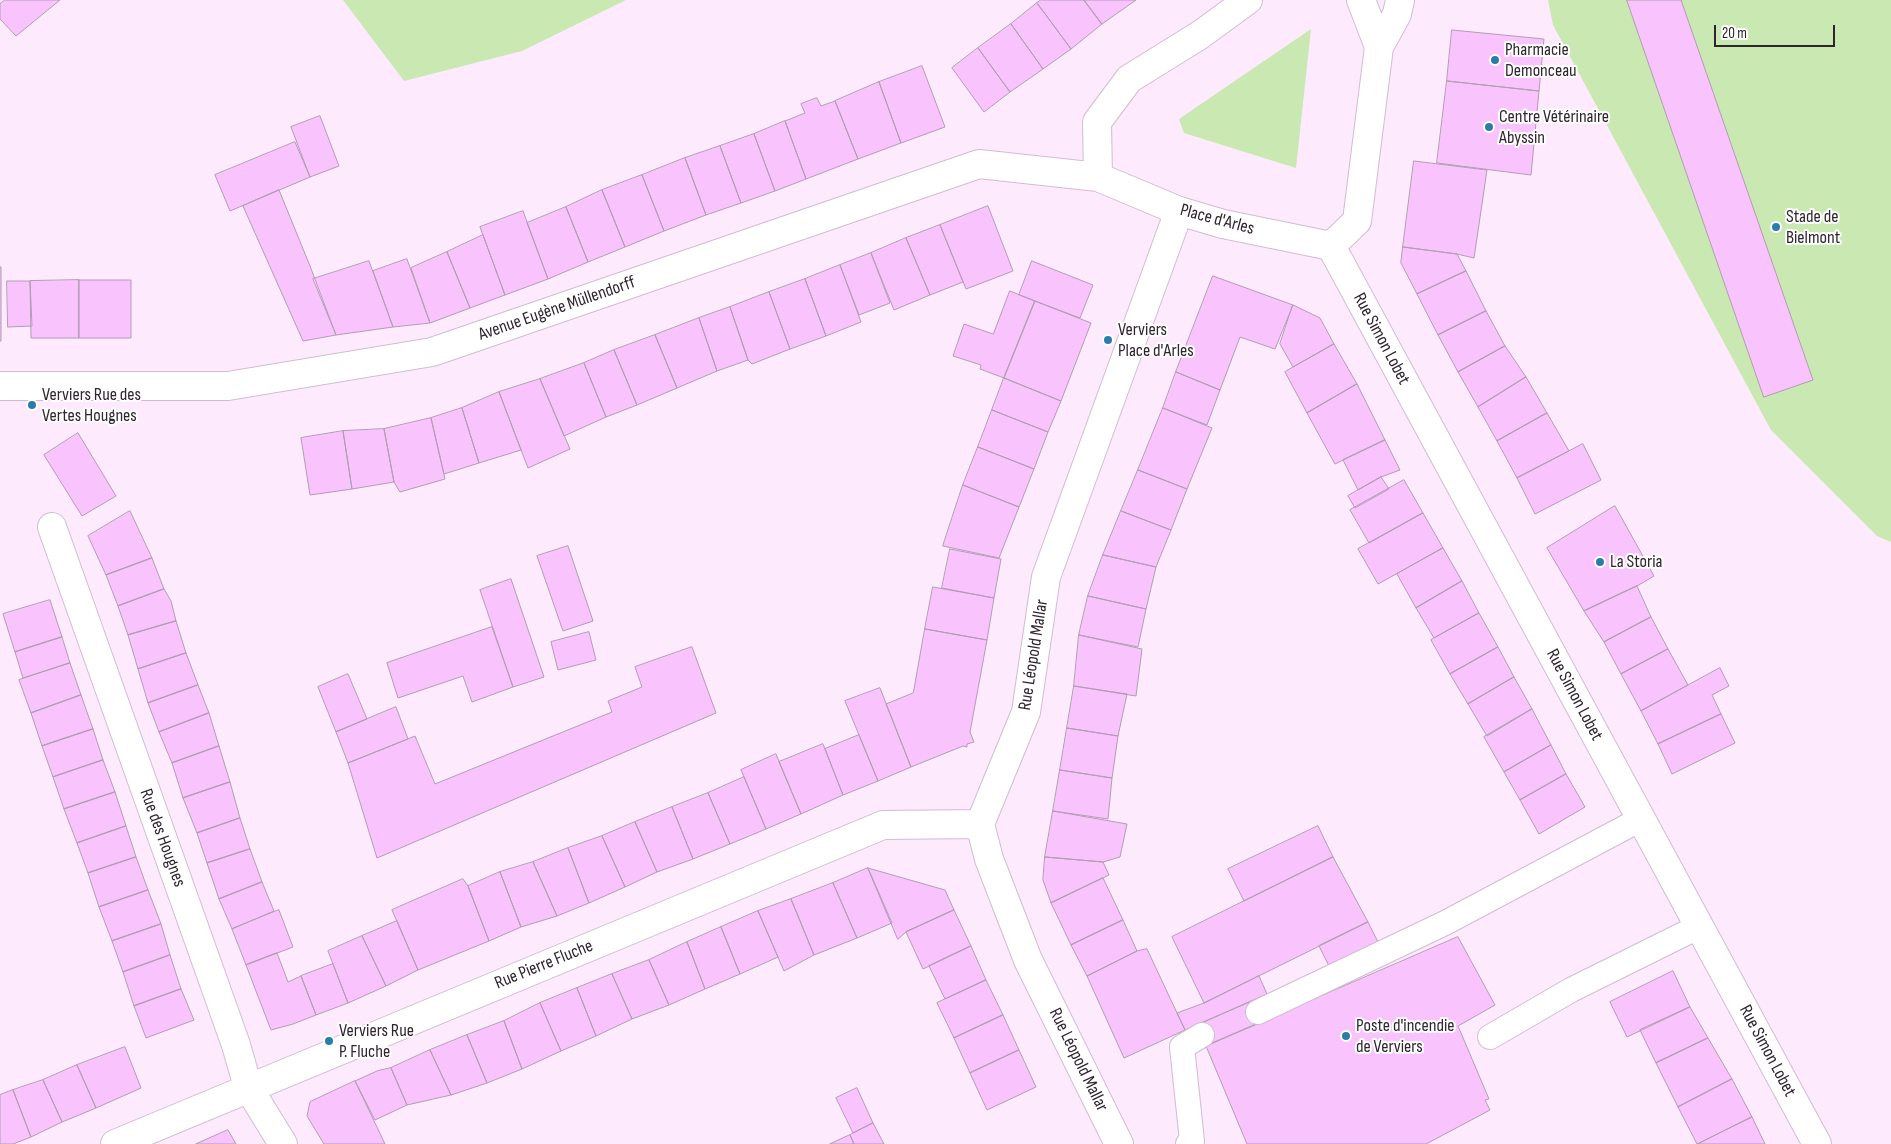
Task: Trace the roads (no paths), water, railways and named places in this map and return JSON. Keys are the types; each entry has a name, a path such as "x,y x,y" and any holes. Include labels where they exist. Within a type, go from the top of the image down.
{"street":[{"path":"1098,177 1097,122 1129,79 1200,35 1248,0"},
{"path":"1361,0 1379,47"},
{"path":"1331,246 1357,220 1379,47 1397,14 1400,0"},
{"name":"Avenue Eugène Müllendorff","path":"0,386 228,386 432,352 979,164 1098,177"},
{"name":"Place d'Arles","path":"1098,177 1179,211 1223,224 1331,246"},
{"name":"Rue Léopold Mallar","path":"1119,1144 1028,960 989,859 980,824 1026,712 1046,577 1179,211"},
{"name":"Rue Simon Lobet","path":"1331,246 1817,1144"},
{"name":"Rue des Hougnes","path":"52,527 236,1045 248,1088 283,1144"},
{"name":"Rue Pierre Fluche","path":"115,1144 883,825 980,824"}],"lane":[{"path":"1258,1012 1445,923 1641,819"},
{"path":"1490,1037 1571,990 1700,926"},
{"path":"1188,1144 1192,1141 1182,1047 1202,1036"}],"place":[{"name":"Pharmacie Demonceau","path":"1495,60"},
{"name":"Centre Vétérinaire Abyssin","path":"1489,127"},
{"name":"Stade de Bielmont","path":"1776,227"},
{"name":"Verviers Place d'Arles","path":"1108,340"},
{"name":"Verviers Rue des Vertes Hougnes","path":"32,405"},
{"name":"La Storia","path":"1600,562"},
{"name":"Poste d'incendie de Verviers","path":"1346,1036"},
{"name":"Verviers Rue P. Fluche","path":"329,1041"}]}
